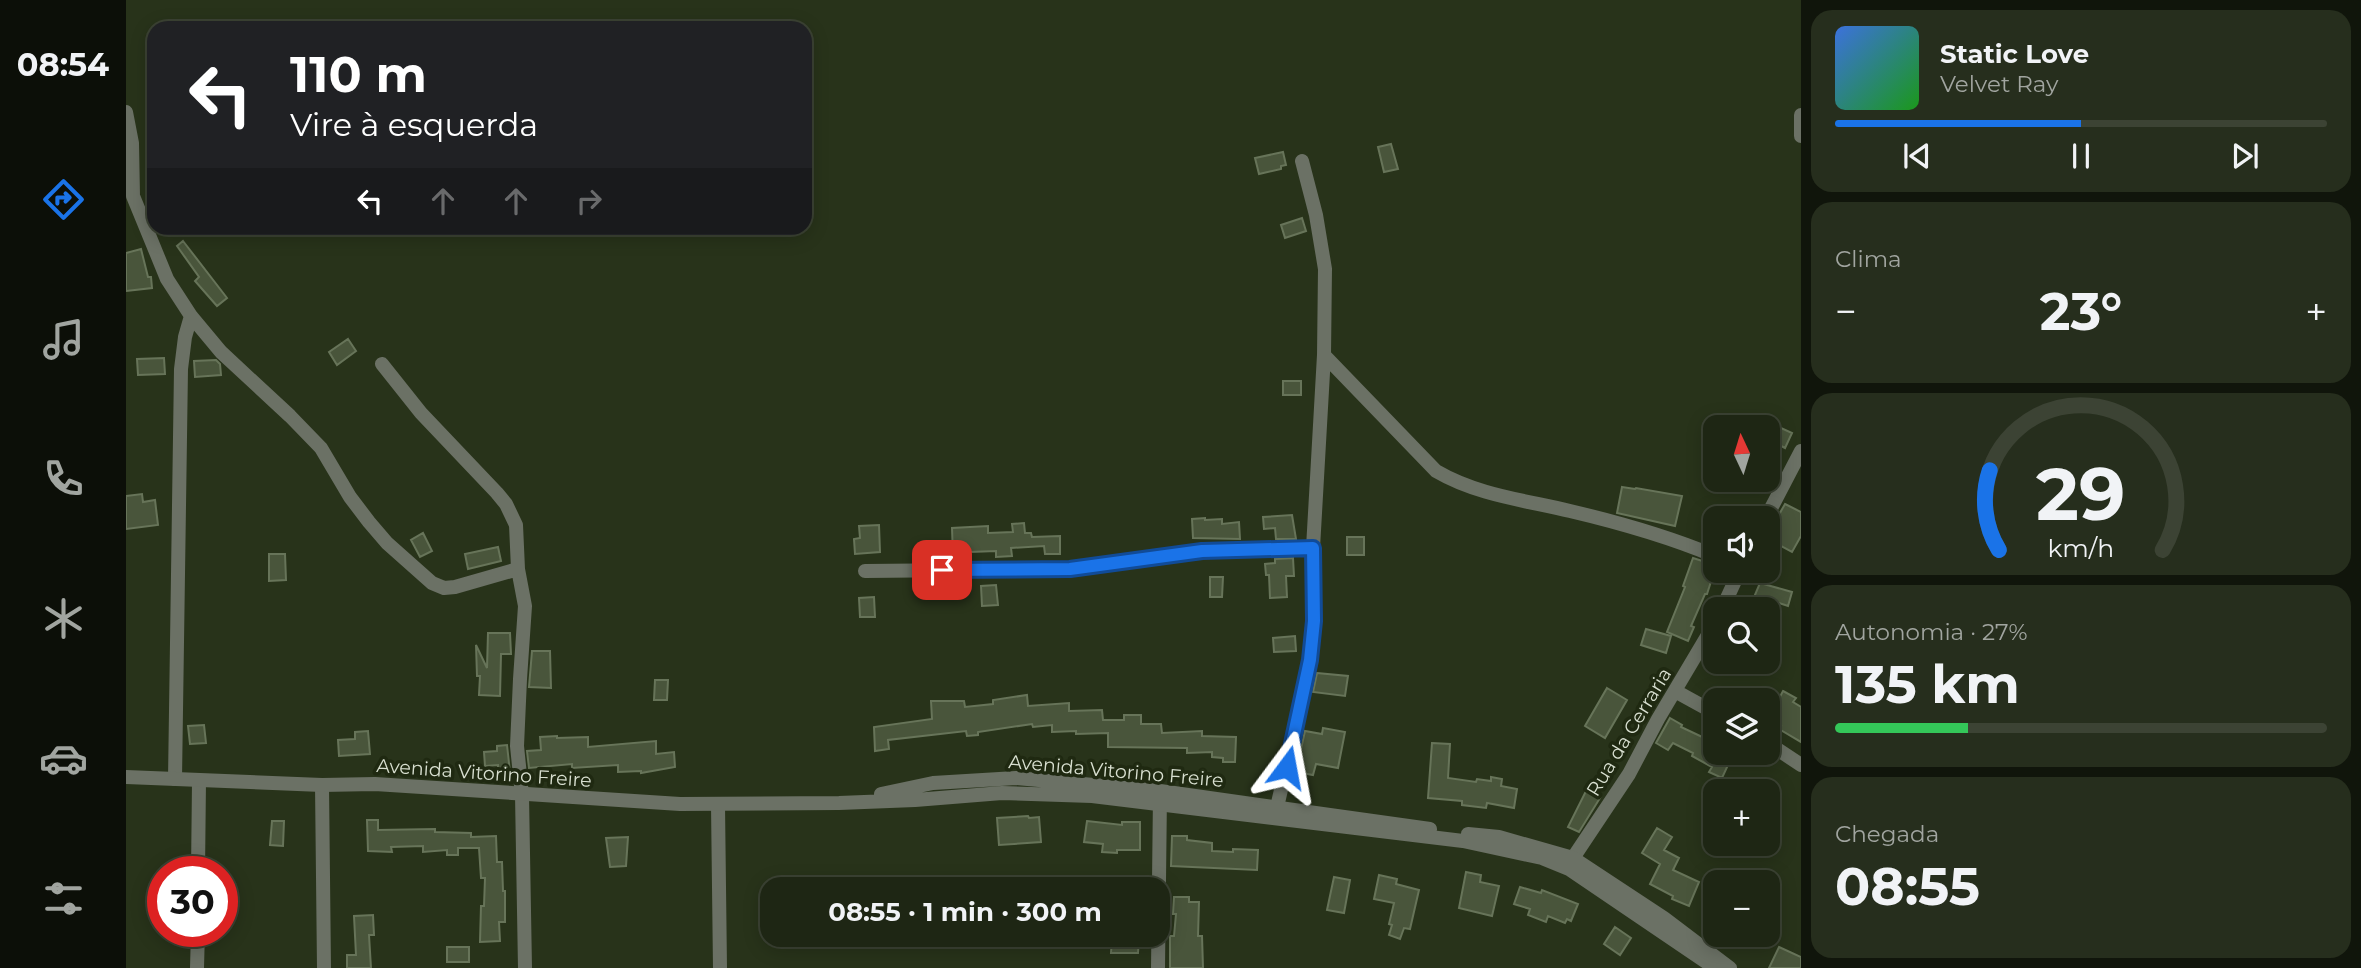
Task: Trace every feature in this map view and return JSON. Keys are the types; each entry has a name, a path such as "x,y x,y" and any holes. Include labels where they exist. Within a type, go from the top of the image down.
{"street":[{"path":"126,112 132,143 130,195 147,234"},
{"path":"1801,115 1801,136"},
{"path":"1277,807 1310,660 1314,621 1313,548 1324,355 1325,269 1316,215 1302,161"},
{"path":"148,235 167,279 191,316 221,352 315,441 369,523 387,543 432,583 444,588 518,569"},
{"path":"175,779 181,369 191,316"},
{"path":"1324,355 1428,463 1454,482 1479,491 1669,536 1703,551"},
{"path":"382,363 421,413 506,504 516,525 518,569 525,606 517,746 522,795 525,968"},
{"path":"1772,506 1801,451"},
{"path":"865,571 1070,569 1202,551 1313,548"},
{"name":"Rua da Cerraria","path":"1573,858 1629,774 1703,643"},
{"path":"1675,691 1703,706"},
{"path":"1780,751 1801,765"},
{"name":"Avenida Vitorino Freire","path":"126,777 322,785 374,784 718,805 839,803 1002,793 1160,797 1277,807 1499,837 1573,858 1664,918 1730,968"},
{"path":"198,856 199,781"},
{"path":"322,785 324,968"},
{"path":"1158,968 1160,797"},
{"name":"Avenida Vitorino Freire","path":"1160,797 1396,835 1463,841 1542,858 1569,869 1715,968"},
{"path":"718,805 720,968"},
{"path":"197,968 198,947"}],"building":[{"path":"1391,144 1398,169 1384,172 1378,147"},
{"path":"1283,152 1286,165 1281,166 1281,169 1259,174 1255,158"},
{"path":"1302,218 1306,231 1285,238 1281,225"},
{"path":"183,241 227,298 217,306 195,281 199,277 177,246"},
{"path":"141,249 152,288 126,291 126,253"},
{"path":"348,339 356,351 337,365 329,352"},
{"path":"164,358 165,374 138,375 137,359"},
{"path":"216,360 220,364 221,375 195,377 194,361"},
{"path":"1283,381 1301,381 1301,395 1283,395"},
{"path":"1780,428 1792,433 1785,448 1780,445"},
{"path":"1622,487 1682,496 1675,526 1617,513"},
{"path":"142,494 143,502 155,500 158,525 126,529 126,496"},
{"path":"1785,504 1801,512 1801,536 1792,552 1780,546 1780,513"},
{"path":"1292,515 1296,539 1276,539 1275,528 1264,529 1263,517"},
{"path":"1192,519 1222,519 1222,524 1239,522 1240,539 1193,538"},
{"path":"1024,523 1025,533 1031,533 1032,537 1060,536 1060,554 1045,554 1044,546 1011,548 1012,556 996,557 996,551 970,552 970,556 953,557 952,528 988,526 988,533 1013,532 1012,524"},
{"path":"879,525 880,552 855,554 854,539 860,538 859,526"},
{"path":"423,533 432,551 420,557 411,540"},
{"path":"1347,537 1364,537 1364,555 1347,555"},
{"path":"498,547 501,561 468,569 465,554"},
{"path":"269,554 285,554 286,580 269,581"},
{"path":"1293,558 1294,576 1286,576 1287,597 1270,598 1269,575 1266,575 1265,564 1275,563 1275,559"},
{"path":"1693,558 1703,561 1703,583 1711,583 1691,626 1694,627 1688,641 1667,632 1685,587 1683,586"},
{"path":"1210,577 1223,577 1222,597 1210,597"},
{"path":"1760,583 1792,592 1788,606 1780,603 1780,597 1754,597"},
{"path":"996,585 998,605 982,606 981,586"},
{"path":"874,597 875,617 860,617 859,598"},
{"path":"1646,629 1671,636 1666,653 1641,645"},
{"path":"488,633 510,633 511,654 501,654 500,696 479,695 480,676 477,676 476,645 487,668"},
{"path":"1295,636 1296,651 1274,652 1273,638"},
{"path":"532,651 550,651 551,688 529,687"},
{"path":"1317,673 1348,676 1345,696 1313,692"},
{"path":"655,680 668,680 667,700 654,700"},
{"path":"1607,688 1627,700 1605,738 1585,726"},
{"path":"1783,691 1796,698 1793,702 1801,707 1801,742 1780,730 1780,697"},
{"path":"1027,695 1028,706 1069,703 1069,711 1102,710 1103,720 1124,720 1124,715 1141,715 1141,724 1161,724 1162,733 1202,731 1202,736 1236,737 1235,762 1223,762 1223,758 1212,757 1212,752 1187,753 1187,748 1108,747 1108,733 1052,732 1052,725 1033,727 1032,724 978,732 978,735 967,736 966,731 888,740 889,749 875,751 874,727 932,719 931,701 964,701 965,707 993,704 993,700"},
{"path":"1670,718 1682,725 1681,727 1703,737 1703,762 1692,756 1693,753 1673,743 1668,750 1656,743"},
{"path":"204,725 206,743 190,744 188,726"},
{"path":"1323,728 1345,732 1338,768 1316,764 1313,775 1296,772 1305,731 1322,734"},
{"path":"368,731 370,754 339,756 338,740 355,739 355,732"},
{"path":"540,737 588,737 588,747 656,741 656,754 674,752 675,767 641,773 618,772 618,765 572,768 572,764 529,768 527,751 541,750"},
{"path":"1432,743 1450,744 1448,778 1476,782 1477,779 1491,781 1491,777 1502,779 1501,786 1517,789 1514,808 1487,803 1486,808 1462,805 1462,801 1428,798"},
{"path":"507,745 510,772 498,773 498,765 485,766 484,752 497,751 497,746"},
{"path":"1708,765 1728,765 1722,778 1709,772 1712,767"},
{"path":"1586,791 1600,798 1579,832 1568,827"},
{"path":"1039,817 1041,842 999,845 997,818"},
{"path":"367,820 378,820 378,830 435,829 435,832 471,833 471,837 496,836 497,862 502,862 505,891 505,922 499,922 500,941 480,942 485,878 481,878 479,848 458,848 458,855 447,855 447,850 423,852 423,846 391,847 392,852 368,851"},
{"path":"272,821 284,821 283,846 270,845"},
{"path":"1087,821 1122,825 1122,822 1140,822 1140,850 1102,852 1103,844 1084,842"},
{"path":"1657,828 1672,837 1664,850 1679,858 1673,870 1699,882 1689,906 1672,899 1673,896 1650,884 1660,864 1642,853"},
{"path":"1172,836 1187,836 1187,840 1212,843 1212,851 1258,850 1257,870 1171,866"},
{"path":"628,837 626,866 610,867 606,838"},
{"path":"1466,872 1481,875 1480,882 1499,886 1492,916 1459,908"},
{"path":"1379,875 1397,879 1396,884 1419,890 1410,929 1404,928 1400,939 1389,935 1394,903 1374,899"},
{"path":"1334,877 1350,880 1344,913 1327,910"},
{"path":"1520,887 1541,893 1542,890 1578,904 1571,921 1567,919 1565,923 1548,916 1546,922 1528,915 1530,909 1514,904"},
{"path":"1174,897 1189,897 1189,902 1199,902 1198,936 1202,936 1203,968 1170,968 1170,936 1174,936 1176,914 1173,914"},
{"path":"373,915 374,935 369,935 371,968 347,968 347,955 356,955 354,916"},
{"path":"1615,927 1631,938 1620,955 1604,944"},
{"path":"447,947 469,947 469,962 447,962"},
{"path":"1111,947 1138,947 1138,953 1111,953"},
{"path":"1779,947 1801,957 1801,968 1769,968"}],"route":[{"path":"942,570 1070,569 1202,551 1313,548 1314,621 1310,660 1287,767"}]}
